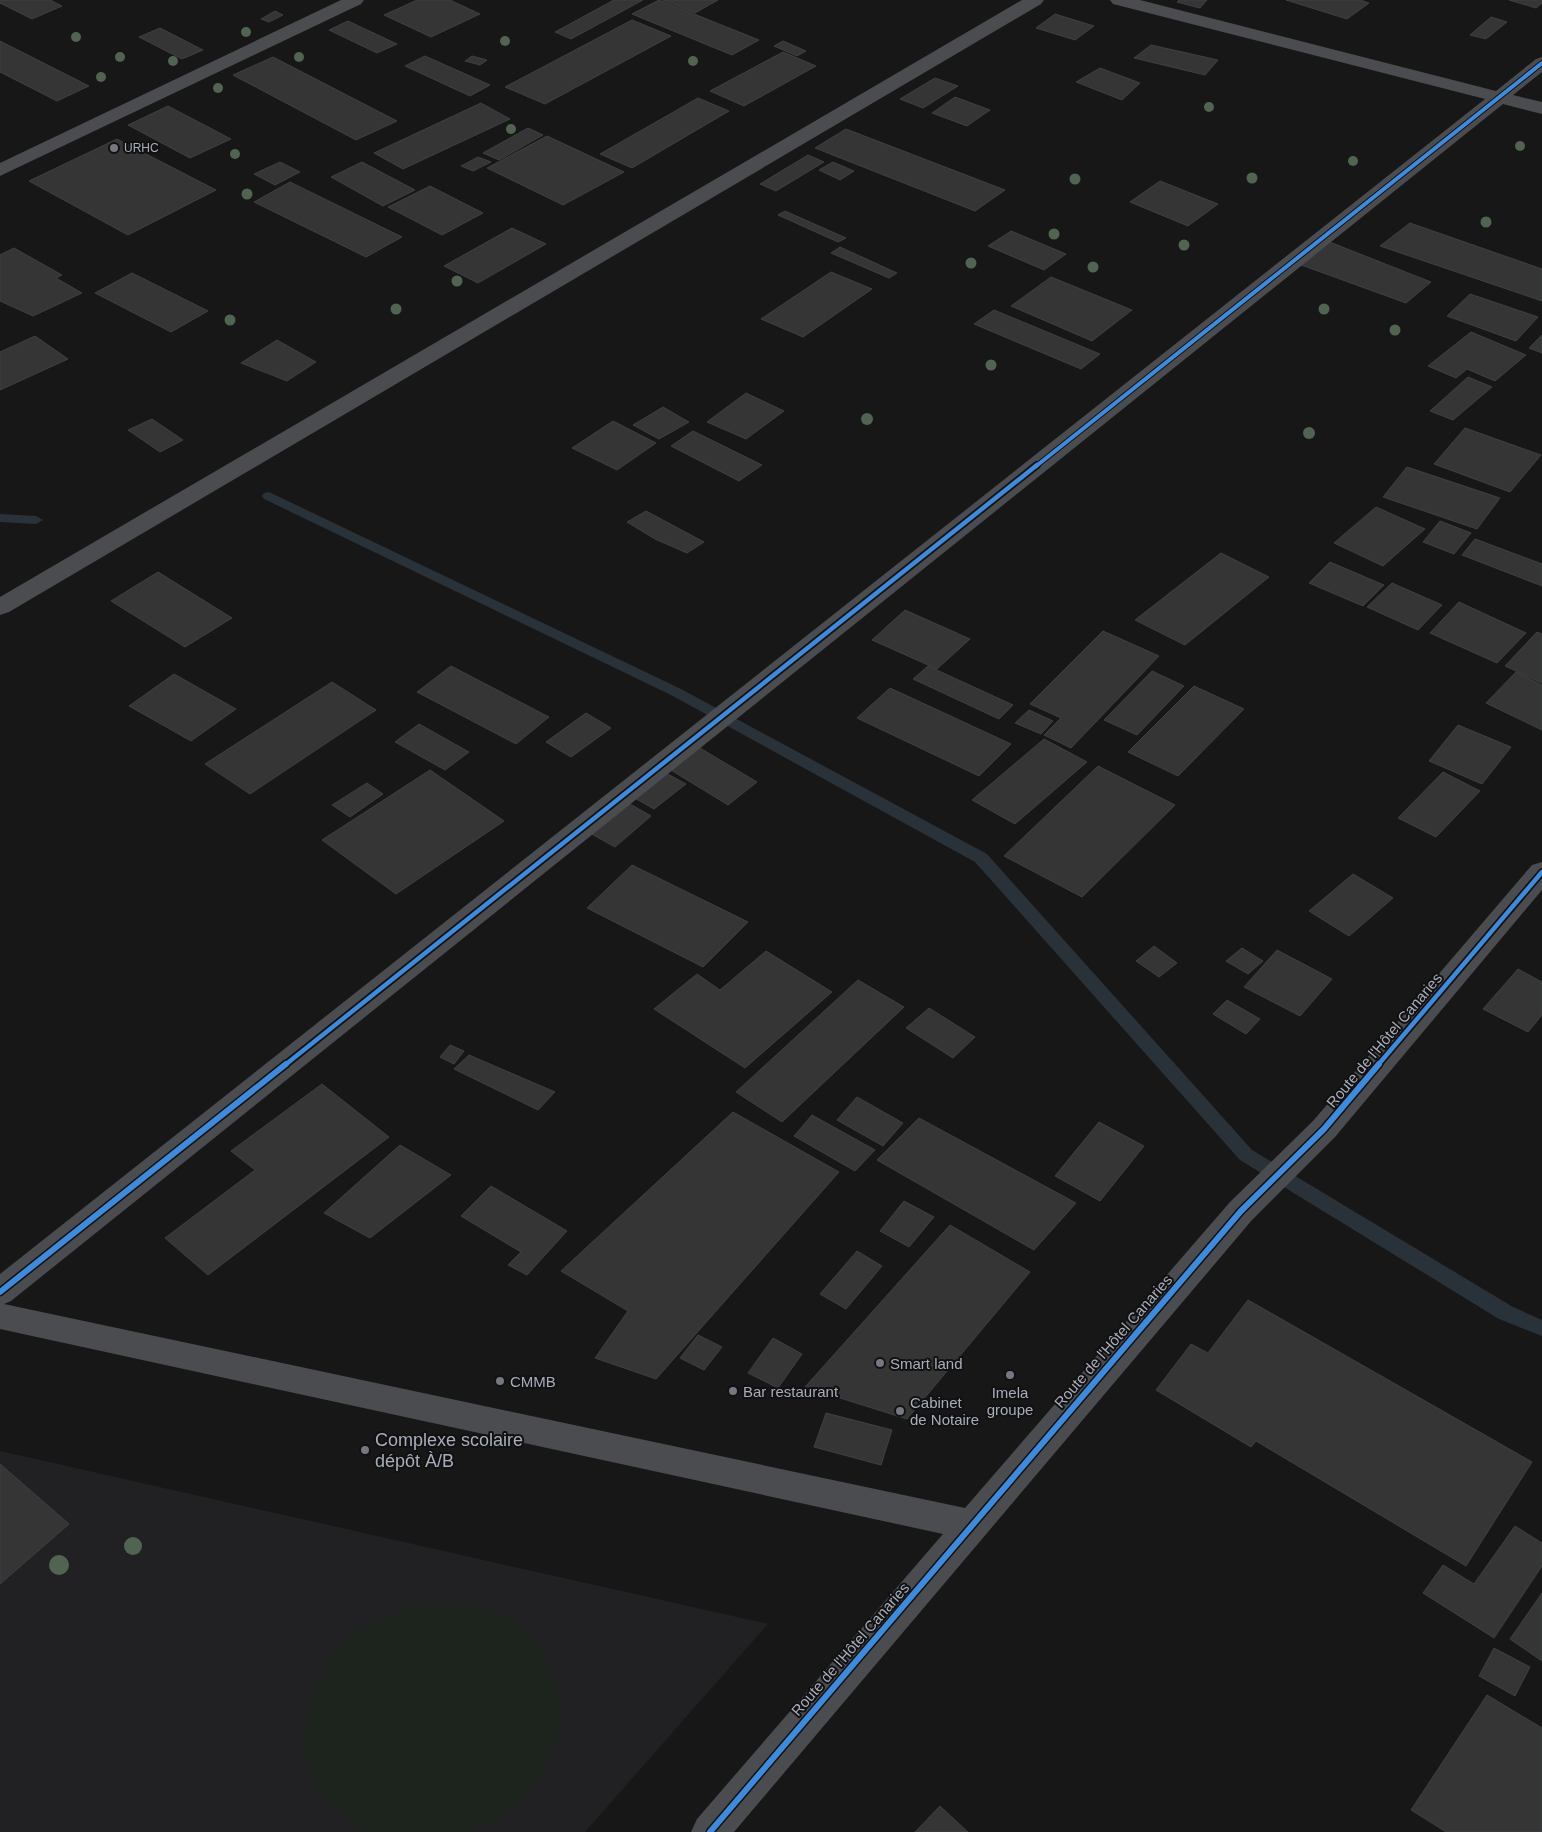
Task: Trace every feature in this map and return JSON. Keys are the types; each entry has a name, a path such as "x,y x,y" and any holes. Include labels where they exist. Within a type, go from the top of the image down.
{"street":[{"path":"0,170 355,0"},
{"path":"0,607 1035,0"},
{"path":"1119,0 1542,108"},
{"path":"0,1292 1542,63"},
{"name":"Route de l'Hôtel Canaries","path":"710,1832 1241,1211 1324,1129 1542,872"},
{"path":"0,1316 972,1525"}],"shaded area":[{"path":"0,1451 768,1624 585,1832 0,1832"},
{"path":"457,1603 502,1615 537,1644 558,1684 560,1731 542,1777 506,1815 471,1832 371,1832 358,1828 322,1797 304,1753 307,1707 327,1663 363,1627 409,1607"}],"building":[{"path":"0,0 50,0 62,6 32,19 0,3"},
{"path":"417,0 450,0 480,14 431,37 384,15"},
{"path":"614,0 643,0 571,39 555,32"},
{"path":"659,0 759,40 732,55 632,14"},
{"path":"663,0 718,0 695,13"},
{"path":"1179,0 1207,0 1200,8 1177,2"},
{"path":"1286,0 1360,0 1369,3 1347,19"},
{"path":"1509,0 1542,0 1542,3 1536,8"},
{"path":"275,11 283,15 269,22 261,19"},
{"path":"1055,14 1094,26 1075,40 1036,28"},
{"path":"1491,17 1507,22 1486,39 1470,35"},
{"path":"632,20 671,36 545,104 505,87"},
{"path":"348,21 397,44 377,53 329,30"},
{"path":"160,28 203,50 182,59 139,37"},
{"path":"0,41 89,86 57,101 0,72"},
{"path":"783,41 806,51 797,56 774,46"},
{"path":"1151,45 1218,60 1205,75 1134,58"},
{"path":"783,52 816,66 744,106 710,91"},
{"path":"425,56 490,85 470,96 405,66"},
{"path":"472,56 487,60 480,65 465,61"},
{"path":"273,57 397,121 356,140 233,75"},
{"path":"1100,68 1140,83 1122,100 1076,82"},
{"path":"935,78 958,86 923,108 900,99"},
{"path":"955,97 990,110 967,126 932,113"},
{"path":"698,98 729,111 632,168 600,154"},
{"path":"481,103 510,119 403,169 374,153"},
{"path":"168,106 231,139 190,158 128,125"},
{"path":"528,128 543,135 499,160 483,153"},
{"path":"846,129 1005,190 975,211 815,148"},
{"path":"547,136 624,172 563,205 487,168"},
{"path":"117,139 216,190 128,235 29,181"},
{"path":"808,155 824,162 776,191 760,184"},
{"path":"478,157 491,162 473,171 461,166"},
{"path":"280,162 300,172 275,185 254,174"},
{"path":"362,162 415,190 383,206 331,177"},
{"path":"833,162 854,171 840,180 819,170"},
{"path":"1160,181 1218,204 1188,226 1130,202"},
{"path":"290,182 402,237 366,257 254,202"},
{"path":"430,186 483,213 442,235 388,207"},
{"path":"785,211 846,238 838,242 778,215"},
{"path":"1410,223 1542,269 1542,301 1380,246"},
{"path":"512,228 546,244 478,283 444,266"},
{"path":"1011,231 1066,254 1044,270 988,246"},
{"path":"1322,239 1431,282 1406,303 1293,262"},
{"path":"840,247 897,273 889,278 831,253"},
{"path":"14,248 62,275 56,278 82,293 33,316 0,301 0,255"},
{"path":"831,272 872,289 803,337 761,319"},
{"path":"132,273 208,311 171,332 95,293"},
{"path":"1051,277 1132,310 1092,341 1011,306"},
{"path":"1470,294 1538,317 1516,341 1447,316"},
{"path":"994,310 1100,354 1081,369 974,324"},
{"path":"1471,332 1526,355 1495,381 1467,369 1456,378 1428,366"},
{"path":"1542,335 1542,353 1529,348"},
{"path":"35,336 68,359 0,390 0,352"},
{"path":"277,340 316,362 287,381 241,363"},
{"path":"1468,377 1492,387 1453,420 1430,411"},
{"path":"746,393 784,411 746,439 707,422"},
{"path":"663,407 689,422 659,439 633,425"},
{"path":"152,419 183,440 160,452 128,430"},
{"path":"613,421 656,443 617,470 572,448"},
{"path":"1465,428 1541,455 1510,492 1434,464"},
{"path":"693,431 762,465 739,481 671,446"},
{"path":"1407,467 1500,498 1477,529 1383,497"},
{"path":"1376,507 1425,529 1383,566 1334,543"},
{"path":"646,511 704,542 687,553 655,539 627,522"},
{"path":"1440,521 1471,533 1454,554 1423,542"},
{"path":"1475,539 1542,564 1542,586 1462,555"},
{"path":"1221,553 1269,577 1185,645 1135,620"},
{"path":"1330,562 1384,585 1363,606 1309,583"},
{"path":"158,572 232,618 185,647 111,601"},
{"path":"1392,583 1442,605 1418,630 1367,607"},
{"path":"1459,602 1526,633 1497,663 1430,633"},
{"path":"905,610 970,639 937,669 872,640"},
{"path":"1103,631 1159,656 1071,748 1044,735 1061,718 1030,704"},
{"path":"1537,632 1542,634 1542,683 1505,666"},
{"path":"451,666 549,717 516,744 417,692"},
{"path":"928,666 1013,705 999,719 913,679"},
{"path":"1152,671 1184,686 1137,735 1104,720"},
{"path":"1516,672 1542,685 1542,730 1486,703"},
{"path":"174,674 236,709 191,741 129,706"},
{"path":"332,682 376,710 250,794 205,764"},
{"path":"1194,686 1244,709 1178,776 1128,752"},
{"path":"890,688 1011,744 979,776 857,718"},
{"path":"1029,710 1053,721 1041,734 1015,723"},
{"path":"586,713 611,728 571,757 546,742"},
{"path":"419,724 469,752 445,770 395,742"},
{"path":"1458,725 1511,747 1482,784 1429,761"},
{"path":"1044,739 1087,762 1015,824 972,800"},
{"path":"695,745 757,782 728,805 666,767"},
{"path":"1098,766 1175,805 1082,897 1004,856"},
{"path":"430,770 504,821 396,894 322,840"},
{"path":"662,771 686,784 654,809 631,796"},
{"path":"1443,772 1480,791 1436,837 1398,818"},
{"path":"367,783 383,794 350,817 332,805"},
{"path":"630,804 651,816 615,847 588,832 604,819 609,822"},
{"path":"632,865 748,922 703,967 587,908"},
{"path":"1353,874 1393,898 1349,936 1309,911"},
{"path":"1154,946 1177,963 1159,977 1136,961"},
{"path":"1242,948 1263,961 1248,974 1226,961"},
{"path":"1277,950 1332,979 1300,1016 1244,987"},
{"path":"766,951 832,992 745,1068 654,1009 697,974 720,990"},
{"path":"1518,969 1542,982 1542,1015 1528,1032 1483,1009"},
{"path":"858,980 904,1007 782,1122 736,1092"},
{"path":"1227,1000 1260,1019 1246,1034 1213,1014"},
{"path":"929,1008 975,1037 953,1058 906,1028"},
{"path":"450,1045 464,1051 454,1064 440,1057"},
{"path":"469,1055 555,1092 538,1110 454,1069"},
{"path":"322,1084 389,1137 208,1275 165,1238 255,1170 231,1151"},
{"path":"857,1097 903,1123 883,1146 837,1120"},
{"path":"733,1112 839,1172 656,1379 595,1358 628,1311 561,1271"},
{"path":"812,1115 875,1150 855,1171 794,1136"},
{"path":"919,1118 1076,1203 1034,1250 877,1160"},
{"path":"1099,1122 1144,1146 1100,1201 1055,1176"},
{"path":"400,1145 451,1175 370,1238 324,1213"},
{"path":"491,1186 567,1231 527,1275 508,1265 521,1252 461,1216"},
{"path":"904,1201 934,1217 909,1247 880,1231"},
{"path":"950,1225 1030,1272 907,1419 805,1387"},
{"path":"857,1251 882,1266 846,1309 820,1294"},
{"path":"1248,1300 1532,1462 1466,1566 1256,1441 1251,1447 1156,1390 1191,1344 1208,1353"},
{"path":"698,1335 722,1347 704,1370 680,1358"},
{"path":"773,1338 802,1354 778,1388 748,1373"},
{"path":"826,1413 892,1430 881,1465 814,1447"},
{"path":"0,1464 69,1524 0,1584"},
{"path":"1515,1526 1542,1543 1542,1566 1494,1638 1423,1593 1443,1565 1474,1584"},
{"path":"1542,1593 1542,1661 1510,1639"},
{"path":"1494,1648 1530,1667 1515,1696 1479,1676"},
{"path":"1487,1695 1542,1728 1542,1832 1446,1832 1411,1810"},
{"path":"940,1806 968,1832 915,1832"}],"waterway":[{"path":"269,496 676,692 981,858 1246,1155 1506,1313 1542,1328"},
{"path":"0,518 36,520"}],"cycle path":[{"path":"0,1292 1542,63"},
{"path":"710,1832 1241,1211 1324,1129 1542,872"}],"place":[{"name":"URHC","path":"114,148"},
{"name":"Smart land","path":"880,1363"},
{"name":"Imela groupe","path":"1010,1375"},
{"name":"CMMB","path":"500,1381"},
{"name":"Bar restaurant","path":"733,1391"},
{"name":"Cabinet de Notaire","path":"900,1411"},
{"name":"Complexe scolaire dépôt À/B","path":"365,1450"}]}
